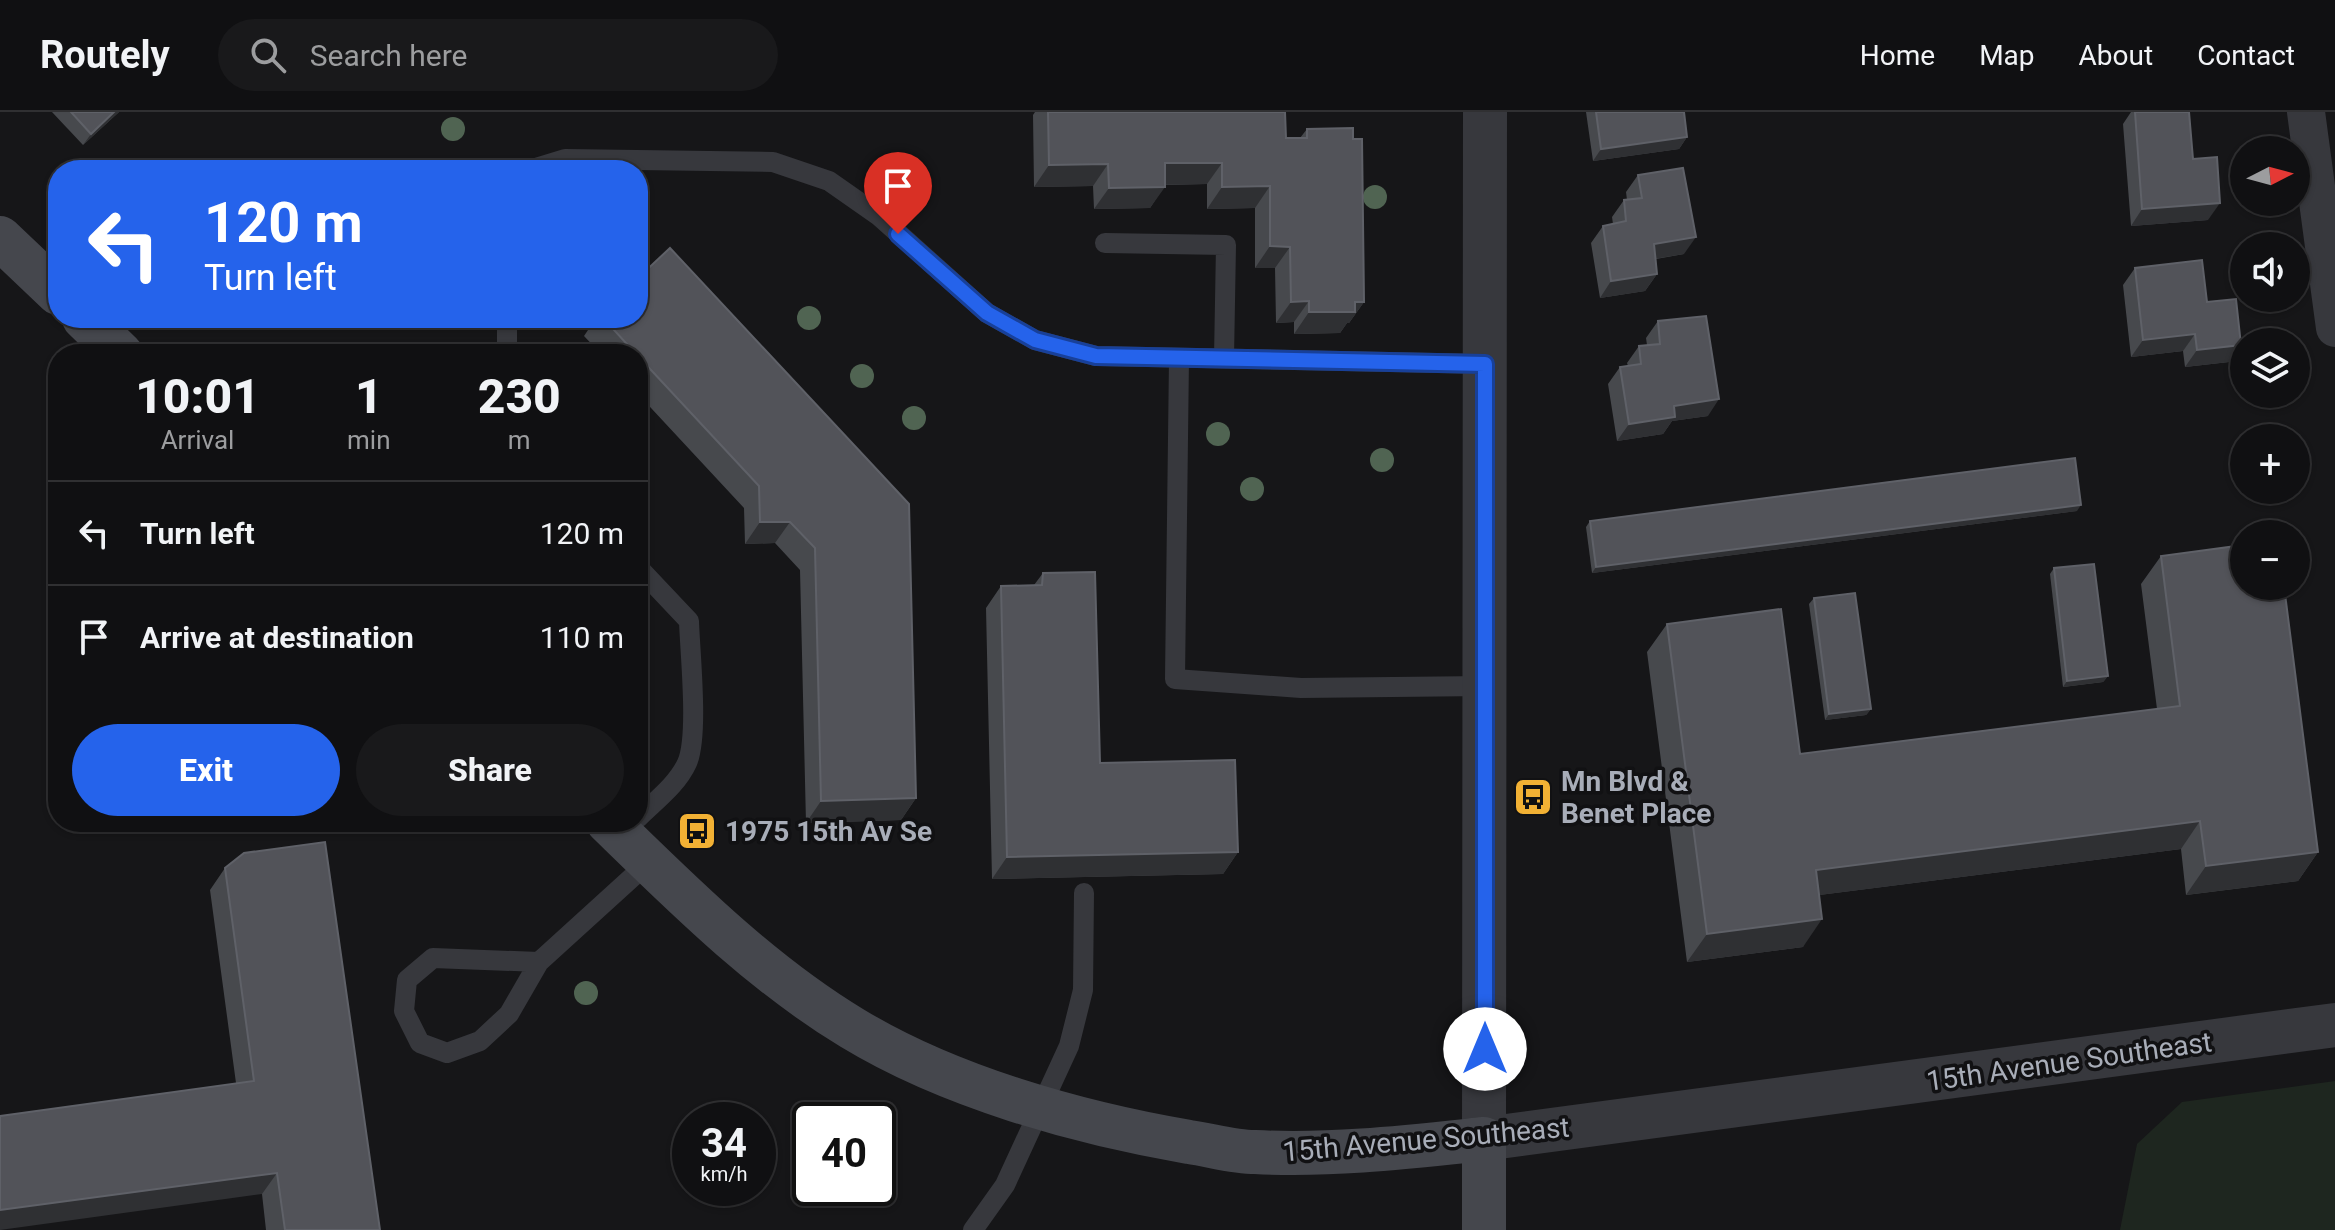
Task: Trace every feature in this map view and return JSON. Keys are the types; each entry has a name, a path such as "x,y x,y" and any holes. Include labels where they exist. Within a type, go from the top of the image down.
{"main road":[{"path":"0,238 48,284"},
{"path":"94,328 111,344"},
{"name":"15th Avenue Southeast","path":"630,832 769,970 853,1029 941,1072 1039,1106 1148,1135 1252,1152 1330,1152 1484,1139"},
{"path":"1484,1139 1484,1230"}],"street":[{"path":"1484,1139 1485,112"},
{"path":"2306,112 2335,328"},
{"name":"15th Avenue Southeast","path":"1484,1139 2335,1025"}],"lane":[{"path":"562,160 634,160"},
{"path":"648,160 773,162 829,181 879,216 987,313 1035,340 1096,356 1485,364"},
{"path":"1105,243 1226,245 1224,358"},
{"path":"1179,358 1175,679 1301,688 1485,686"},
{"path":"648,578 689,621 691,732 688,761 677,780 648,812"},
{"path":"539,962 433,958 407,980 404,1011 420,1043 447,1053 480,1041 509,1014 539,962 630,832"},
{"path":"973,1230 1005,1185 1069,1046 1083,990 1084,893"}],"shaded area":[{"path":"2335,1081 2335,1230 2120,1230 2137,1144 2182,1102"}],"building":[{"path":"71,112 114,112 91,134"},
{"path":"1048,112 1285,112 1286,138 1307,138 1307,129 1353,128 1353,139 1362,139 1364,302 1355,302 1355,312 1309,312 1309,301 1291,302 1290,247 1270,246 1270,186 1222,187 1222,163 1165,163 1165,187 1109,188 1108,164 1049,165"},
{"path":"1596,112 1684,112 1687,137 1601,149"},
{"path":"2135,112 2189,112 2193,159 2217,157 2220,203 2142,209"},
{"path":"1683,168 1696,237 1654,244 1657,274 1611,281 1603,226 1626,221 1624,200 1642,198 1638,175"},
{"path":"670,248 909,504 916,798 821,801 815,548 790,522 760,522 759,486 648,367 648,344 627,344 612,328 648,328 648,269"},
{"path":"2202,260 2207,302 2230,300 2230,312 2237,312 2239,328 2230,328 2230,346 2197,350 2195,334 2143,340 2135,268"},
{"path":"1706,316 1719,399 1674,406 1675,417 1629,424 1620,367 1641,364 1639,346 1660,344 1658,321"},
{"path":"2075,458 2081,505 1596,567 1590,521"},
{"path":"2230,547 2230,600 2286,600 2318,852 2206,866 2200,821 1816,870 1822,919 1707,934 1667,624 1781,609 1800,754 2180,706 2161,556"},
{"path":"2094,564 2108,676 2067,681 2054,568"},
{"path":"1095,572 1100,763 1235,760 1238,852 1007,857 1001,586 1042,585 1043,573"},
{"path":"1855,593 1871,709 1829,714 1814,598"},
{"path":"325,842 380,1230 285,1230 277,1173 0,1210 0,1116 254,1081 225,868 244,853"}],"place":[{"name":"Mn Blvd & Benet Place","path":"1533,797"},
{"name":"1975 15th Av Se","path":"697,831"}],"route":[{"path":"898,234 987,313 1035,340 1096,356 1485,364 1485,1049"}]}
